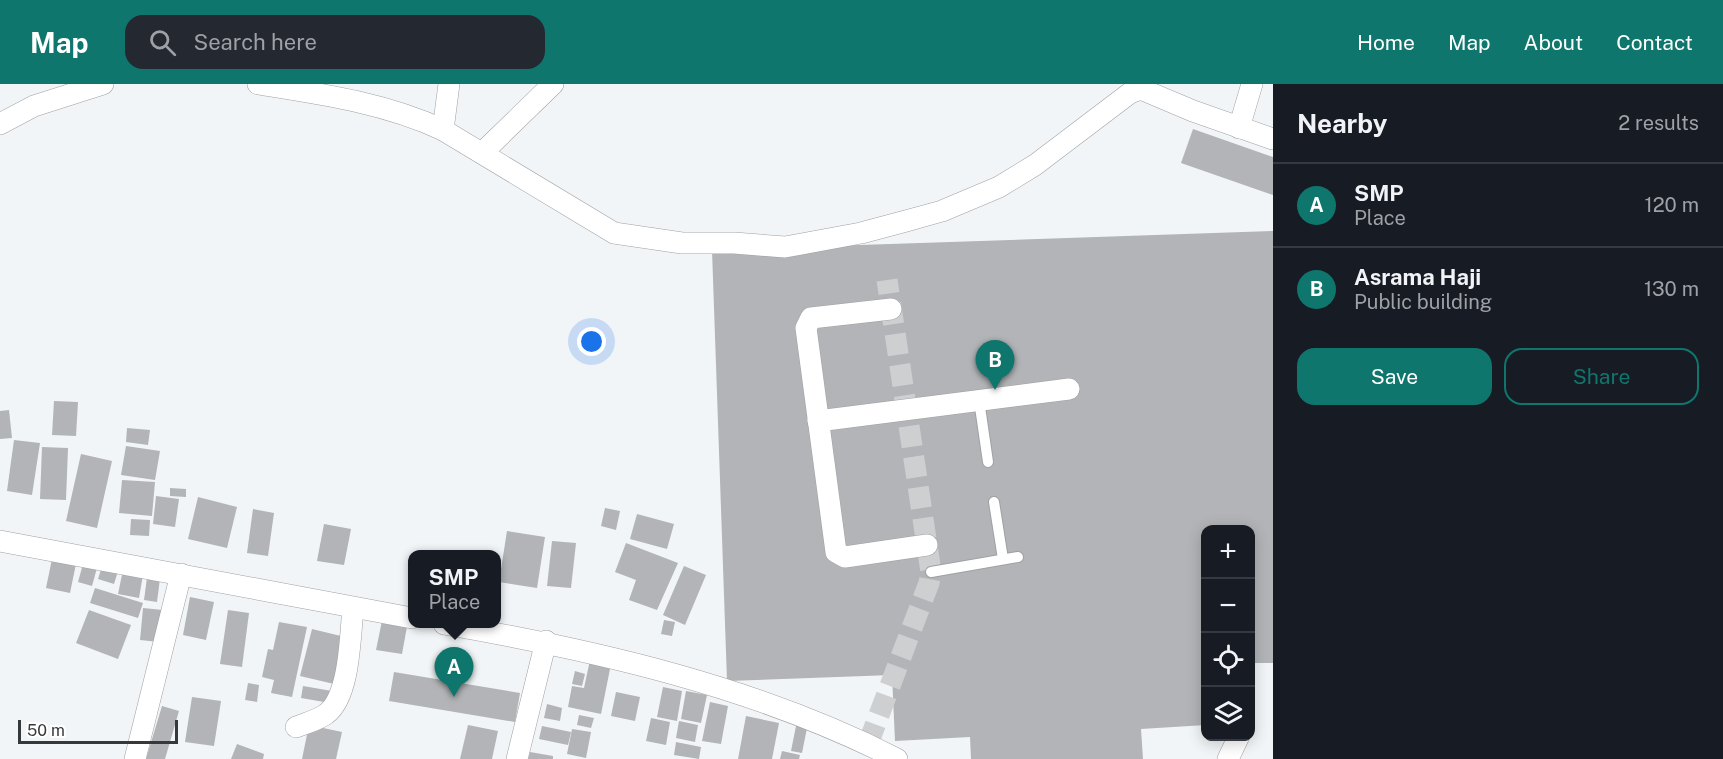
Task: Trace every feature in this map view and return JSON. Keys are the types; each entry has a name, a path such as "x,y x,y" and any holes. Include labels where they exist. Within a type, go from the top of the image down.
{"street":[{"path":"0,124 34,106 103,84"},
{"path":"258,84 368,104 422,120 443,130 614,233 682,243 734,243 785,247 861,233 942,211 999,187 1035,165 1136,90 1151,92 1193,111 1273,139"},
{"path":"443,130 449,84"},
{"path":"482,153 553,84"},
{"path":"1239,128 1252,84"},
{"path":"891,309 811,318 809,321 807,338 836,552 844,557 927,545"},
{"path":"818,421 1069,389"},
{"path":"0,541 408,617"},
{"path":"135,759 181,574"},
{"path":"296,727 327,714 338,702 349,654 353,608"},
{"path":"468,628 546,641 648,666 808,719 897,759"},
{"path":"518,759 546,641"},
{"path":"1228,759 1237,741"}],"lane":[{"path":"979,400 988,462"},
{"path":"994,502 1003,559"},
{"path":"931,572 1018,557"}],"building":[{"path":"1193,129 1273,157 1273,195 1181,163"},
{"path":"1273,231 1273,663 1255,663 1255,525 1201,525 1201,725 1141,729 1143,759 971,759 970,737 895,741 892,675 727,681 712,250"},
{"path":"54,401 78,402 76,436 52,435"},
{"path":"9,410 12,438 0,439 0,411"},
{"path":"127,428 150,430 148,445 126,442"},
{"path":"14,440 40,443 32,495 7,491"},
{"path":"126,446 160,451 155,480 121,475"},
{"path":"42,447 68,448 66,500 40,499"},
{"path":"81,454 112,461 97,528 66,521"},
{"path":"122,480 155,482 152,516 119,513"},
{"path":"170,488 186,489 186,497 170,496"},
{"path":"156,496 179,499 175,527 153,524"},
{"path":"198,497 237,507 227,548 188,539"},
{"path":"605,508 620,511 616,530 601,526"},
{"path":"253,509 274,513 268,556 247,553"},
{"path":"637,514 674,524 667,549 630,539"},
{"path":"131,519 150,520 149,536 130,535"},
{"path":"324,524 351,529 344,565 317,561"},
{"path":"507,531 545,537 537,588 501,582"},
{"path":"552,541 576,543 571,588 547,586"},
{"path":"626,543 678,563 657,610 629,600 636,580 615,572"},
{"path":"53,554 77,559 70,593 46,588"},
{"path":"104,560 120,565 114,584 98,579"},
{"path":"83,564 97,568 92,586 78,582"},
{"path":"124,565 144,569 139,598 118,594"},
{"path":"684,566 706,575 685,625 663,615"},
{"path":"148,570 161,571 157,602 144,600"},
{"path":"95,588 143,603 138,618 90,603"},
{"path":"190,597 214,602 206,640 183,635"},
{"path":"143,608 163,610 159,642 140,640"},
{"path":"89,610 131,625 118,659 76,643"},
{"path":"228,610 249,613 242,667 220,664"},
{"path":"383,616 408,621 402,654 376,650"},
{"path":"664,620 675,622 672,636 661,634"},
{"path":"279,622 307,627 292,697 271,693 274,680 262,677 268,649 273,650"},
{"path":"312,629 345,637 334,684 300,676"},
{"path":"590,660 611,664 601,714 568,707 572,686 584,688"},
{"path":"575,671 585,674 582,686 572,684"},
{"path":"394,672 520,693 515,722 389,701"},
{"path":"248,683 259,685 257,702 245,700"},
{"path":"303,686 332,691 330,703 301,698"},
{"path":"663,687 682,691 677,721 657,717"},
{"path":"686,691 707,695 701,723 681,719"},
{"path":"616,692 640,697 635,721 611,716"},
{"path":"192,697 221,701 214,746 185,742"},
{"path":"710,702 728,706 721,744 702,741"},
{"path":"547,704 562,708 560,721 544,718"},
{"path":"162,706 179,711 165,759 146,759"},
{"path":"579,715 594,718 591,728 577,725"},
{"path":"746,716 779,723 772,759 738,759"},
{"path":"651,718 670,722 666,745 646,741"},
{"path":"679,721 698,725 695,742 676,738"},
{"path":"309,725 342,732 336,759 302,759"},
{"path":"468,725 498,731 492,759 460,759"},
{"path":"542,726 571,732 568,745 539,739"},
{"path":"796,726 807,728 802,753 791,751"},
{"path":"572,729 591,732 586,758 567,754"},
{"path":"676,742 701,747 699,759 674,755"},
{"path":"237,744 264,754 263,759 231,759"},
{"path":"782,751 800,755 799,759 780,759"},
{"path":"530,752 553,756 553,759 528,759"}],"tunnel":[{"path":"868,744 929,583 931,572 887,280"}],"place":[{"name":"Asrama Haji","path":"995,390"},
{"name":"SMP","path":"454,697"}]}
